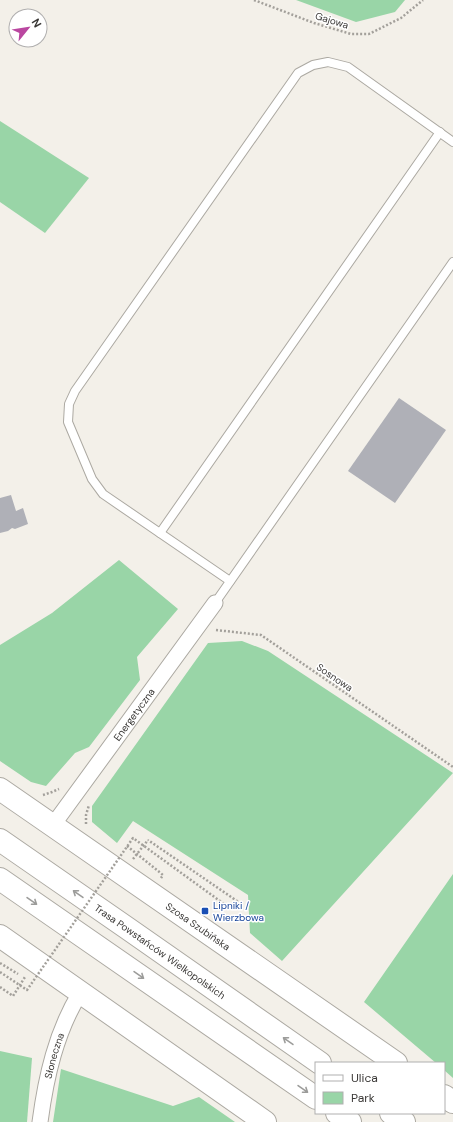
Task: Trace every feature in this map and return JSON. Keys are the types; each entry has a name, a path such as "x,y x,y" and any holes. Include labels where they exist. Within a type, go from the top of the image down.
{"main road":[{"name":"Szosa Szubińska","path":"0,789 395,1062"},
{"name":"Trasa Powstańców Wielkopolskich","path":"0,840 319,1062"},
{"path":"0,879 315,1097"},
{"path":"0,936 265,1122"},
{"path":"338,1114 350,1122"},
{"path":"392,1114 404,1122"}],"street":[{"name":"Energetyczna","path":"53,825 214,603"},
{"name":"Słoneczna","path":"40,1122 43,1099 55,1047 73,1004 80,993"}],"lane":[{"path":"230,581 103,494 92,479 68,422 69,404 75,391 298,73 312,65 328,62 348,67 453,142"},
{"path":"160,533 440,132"},
{"path":"214,603 453,262"}],"path":[{"name":"Gajowa","path":"254,0 314,23 351,34 369,34 401,18 423,0"},
{"name":"Sosnowa","path":"197,627 261,636 453,767"},
{"path":"0,972 27,990 133,838 231,909 237,901 148,840 130,865"},
{"path":"128,846 163,875"},
{"path":"0,987 13,996 25,977"}],"green space":[{"path":"296,0 405,0 395,12 356,22"},
{"path":"0,121 89,178 45,233 0,202"},
{"path":"119,560 178,609 137,657 140,680 89,747 75,753 46,786 31,782 0,761 0,645 52,613"},
{"path":"242,641 268,651 453,773 282,961 250,933 248,895 133,821 117,843 92,822 92,806 208,643"},
{"path":"453,874 453,1078 445,1071 445,1062 435,1062 364,1002"},
{"path":"0,1051 32,1058 27,1122 0,1122"},
{"path":"61,1069 173,1106 199,1097 235,1122 53,1122"}],"building":[{"path":"399,398 446,430 395,503 348,471"},
{"path":"11,495 16,511 23,508 28,524 0,533 0,498"}],"place":[{"name":"Lipniki / Wierzbowa","path":"205,911"}]}
